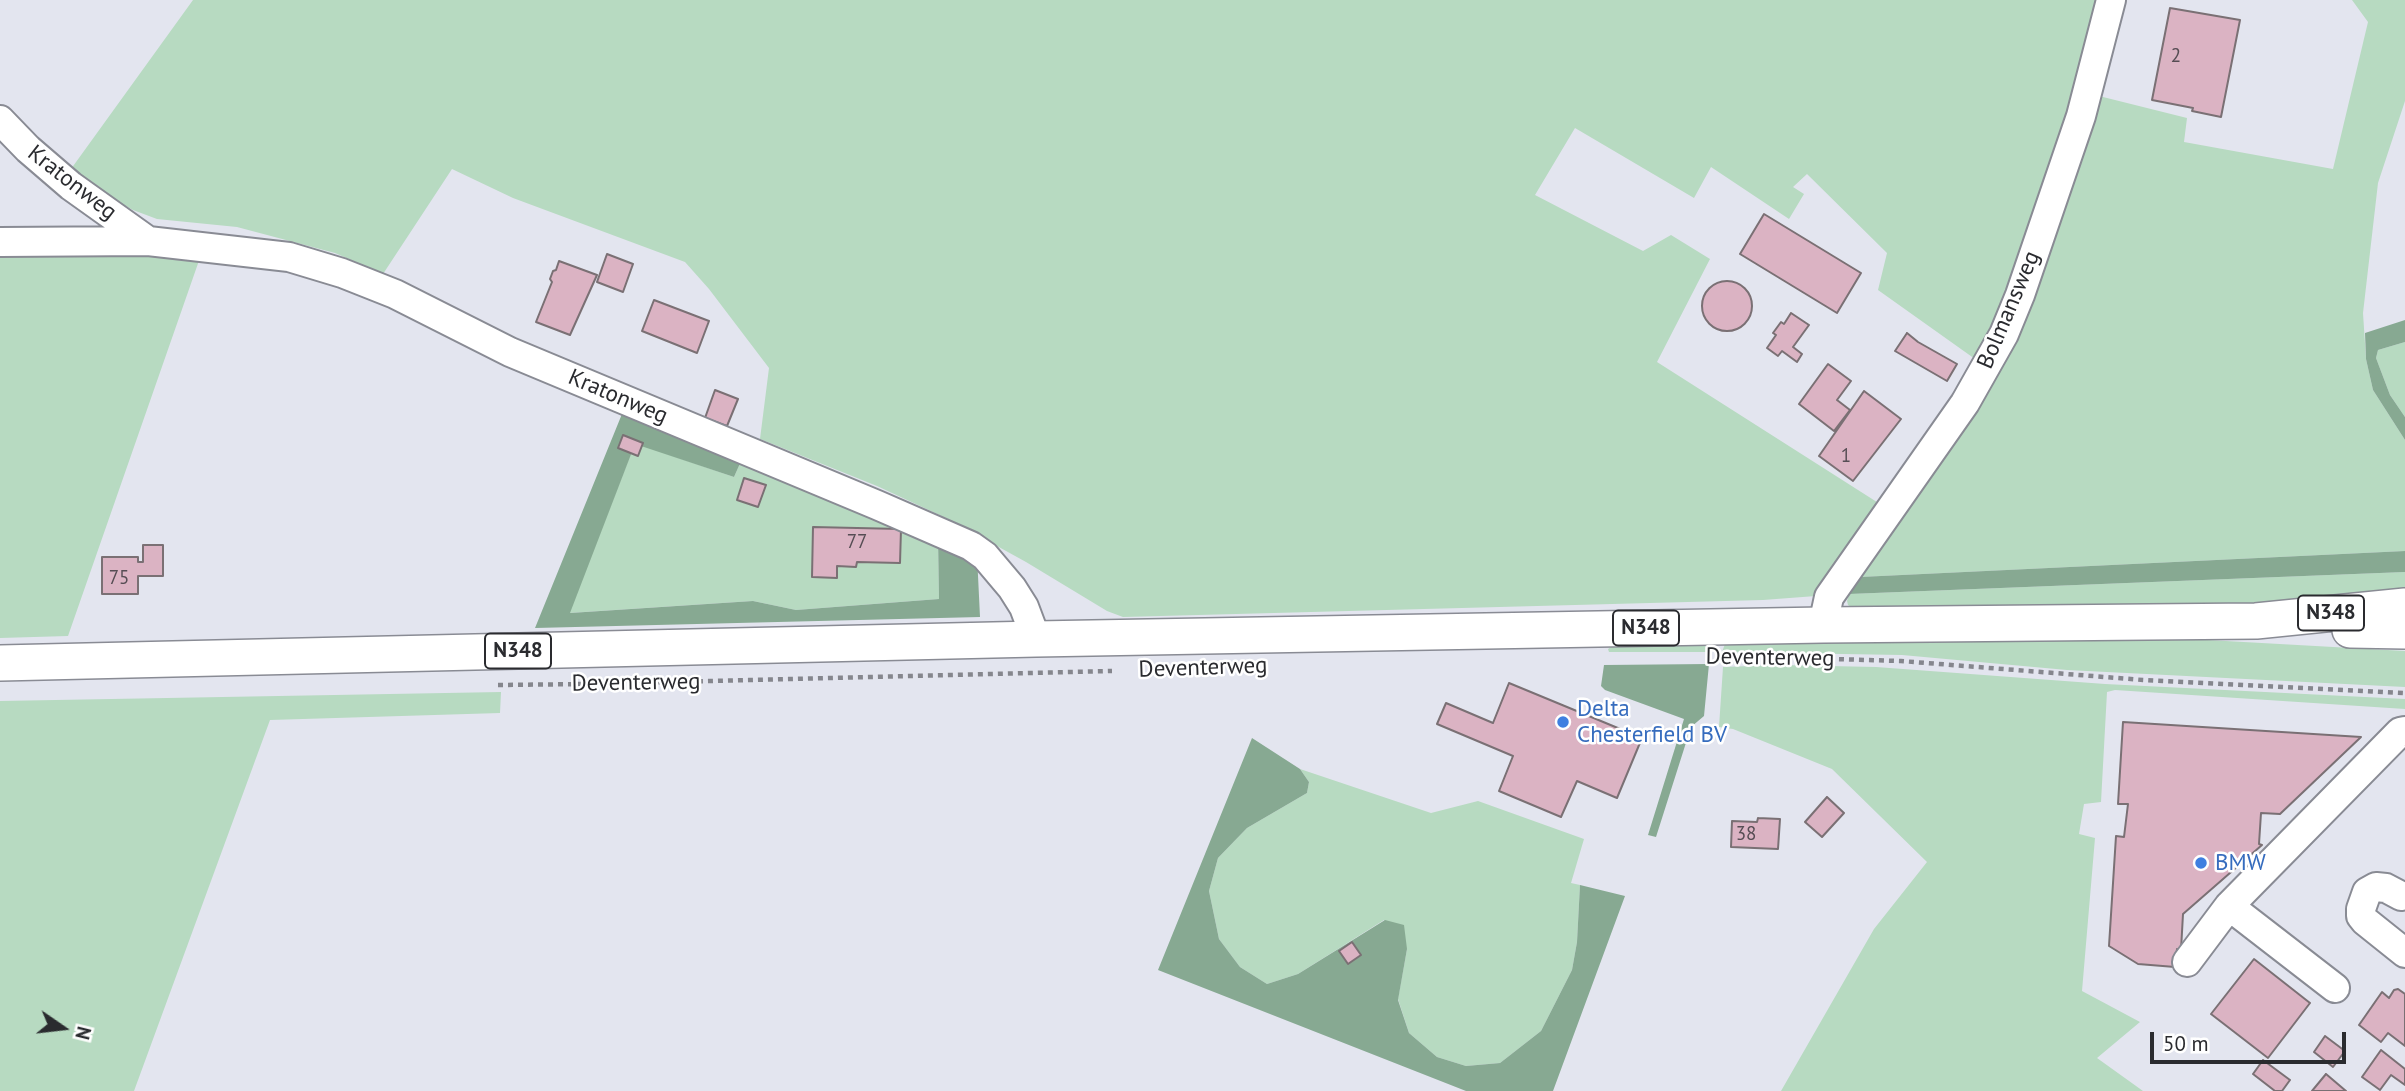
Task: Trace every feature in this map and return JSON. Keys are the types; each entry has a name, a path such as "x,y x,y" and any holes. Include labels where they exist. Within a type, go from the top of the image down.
{"main road":[{"name":"Deventerweg","path":"0,663 1036,639 1823,625 2256,621 2405,606"},
{"name":"Deventerweg","path":"2256,621 2373,632 2405,631"}],"street":[{"name":"Bolmansweg","path":"1823,625 1829,597 1965,403 2004,334 2081,116 2111,0"},
{"name":"Kratonweg","path":"0,120 28,149 71,186 148,241"},
{"name":"Kratonweg","path":"0,242 148,241 289,257 342,273 395,294 510,352 971,546 985,556 1012,588 1024,607 1036,639"},
{"path":"2187,962 2229,906 2400,732 2405,731"},
{"path":"2401,896 2386,888 2376,887 2367,892 2361,916 2405,953"},
{"path":"2229,906 2335,988"}],"path":[{"name":"Deventerweg","path":"1787,658 1901,660 2143,680 2405,693"},
{"name":"Deventerweg","path":"496,685 1117,671"}],"green space":[{"path":"193,0 2104,0 2016,272 1975,359 1878,290 1887,253 1807,174 1793,187 1804,194 1789,219 1711,167 1694,198 1575,128 1535,195 1643,251 1671,235 1710,259 1657,362 1880,504 1816,596 1763,600 1123,617 1107,611 948,519 877,486 760,439 769,368 685,262 513,198 452,169 383,274 335,253 237,227 157,219 106,195 71,169"},
{"path":"2352,0 2405,0 2405,101 2378,183 2363,313 2366,359 2373,390 2405,440 2405,551 1860,577 1994,373 2095,95 2187,118 2184,142 2333,169 2368,22"},
{"path":"0,247 202,252 68,636 0,638"},
{"path":"2405,320 2405,342 2378,350 2376,358 2390,395 2405,417 2405,440 2373,390 2366,359 2365,333"},
{"path":"2405,342 2405,417 2390,395 2376,358 2378,350"},
{"path":"624,409 742,459 734,477 635,444 570,613 753,601 796,610 939,599 938,537 977,555 980,617 535,628"},
{"path":"635,443 734,477 742,459 938,537 939,599 796,610 753,601 569,613"},
{"path":"2405,551 2405,572 1849,594 1860,577"},
{"path":"2405,572 2405,589 2359,598 2256,603 1864,610 1854,610 1847,601 1849,594"},
{"path":"2172,638 2405,651 2405,687 2067,670 1902,655 1722,652 1725,644"},
{"path":"1706,644 1708,652 1609,652 1608,649 1613,646"},
{"path":"1709,664 1704,716 1691,727 1656,837 1648,835 1684,719 1605,690 1601,686 1604,665"},
{"path":"1723,667 1876,667 2105,684 2405,699 2405,709 2115,690 2107,692 2101,802 2084,804 2079,834 2095,838 2082,991 2140,1022 2097,1058 2143,1091 1781,1091 1874,929 1927,862 1832,769 1733,729 1719,727"},
{"path":"501,692 500,713 270,720 134,1091 0,1091 0,701"},
{"path":"1252,738 1300,769 1309,782 1307,793 1247,828 1218,858 1209,891 1219,939 1240,967 1267,984 1298,974 1385,920 1404,925 1407,949 1398,1000 1409,1033 1437,1057 1466,1066 1500,1063 1541,1031 1572,970 1577,942 1580,885 1625,896 1553,1091 1466,1091 1158,970"},
{"path":"1300,769 1431,813 1478,801 1584,839 1571,883 1580,885 1577,942 1572,970 1541,1031 1500,1063 1466,1066 1437,1057 1409,1033 1398,999 1407,949 1384,920 1298,974 1267,984 1240,967 1219,939 1209,891 1218,858 1247,828 1307,793 1309,782"}],"building":[{"path":"2170,8 2240,20 2221,117 2152,100"},
{"path":"1764,214 1861,273 1837,313 1740,254"},
{"path":"607,254 633,264 623,292 597,282"},
{"path":"559,261 597,275 570,335 536,322"},
{"path":"1727,281 1745,288 1752,306 1745,324 1727,331 1709,324 1702,306 1709,288"},
{"path":"654,300 709,321 697,353 642,331"},
{"path":"1791,313 1809,325 1793,347 1802,354 1797,362 1782,351 1778,356 1767,348 1776,335 1773,333 1781,322 1784,324"},
{"path":"1907,333 1957,364 1947,381 1895,351"},
{"path":"1828,364 1851,381 1837,400 1850,410 1834,431 1799,404"},
{"path":"715,390 738,399 727,426 705,418"},
{"path":"1864,391 1901,419 1853,481 1819,456"},
{"path":"623,435 643,443 638,456 618,448"},
{"path":"744,478 766,485 758,507 737,500"},
{"path":"813,527 901,529 900,563 857,562 856,567 837,566 837,578 812,577"},
{"path":"143,545 163,545 163,576 138,576 138,594 102,594 102,557 138,557 138,562 143,562"},
{"path":"1509,683 1642,738 1617,798 1577,781 1561,817 1499,791 1513,756 1437,724 1446,703 1493,723"},
{"path":"2123,722 2361,737 2280,814 2261,813 2259,844 2262,845 2183,914 2181,950 2177,949 2175,967 2138,964 2109,946 2116,836 2124,837 2128,804 2118,804"},
{"path":"1827,797 1844,813 1822,837 1805,822"},
{"path":"1758,818 1780,819 1778,849 1731,847 1732,821 1757,822"},
{"path":"1352,942 1361,955 1348,964 1339,951"},
{"path":"2254,959 2310,1003 2268,1058 2211,1014"},
{"path":"2398,989 2405,994 2405,1046 2388,1033 2381,1042 2359,1025 2382,992 2389,998 2394,990"},
{"path":"2325,1036 2345,1051 2333,1067 2314,1052"},
{"path":"2381,1050 2405,1069 2405,1085 2391,1075 2380,1090 2362,1077"},
{"path":"2263,1060 2290,1080 2282,1091 2275,1091 2253,1074"},
{"path":"2326,1074 2346,1091 2312,1091"}],"place":[{"name":"Delta Chesterfield BV","path":"1563,722"},
{"name":"BMW","path":"2201,863"}]}
